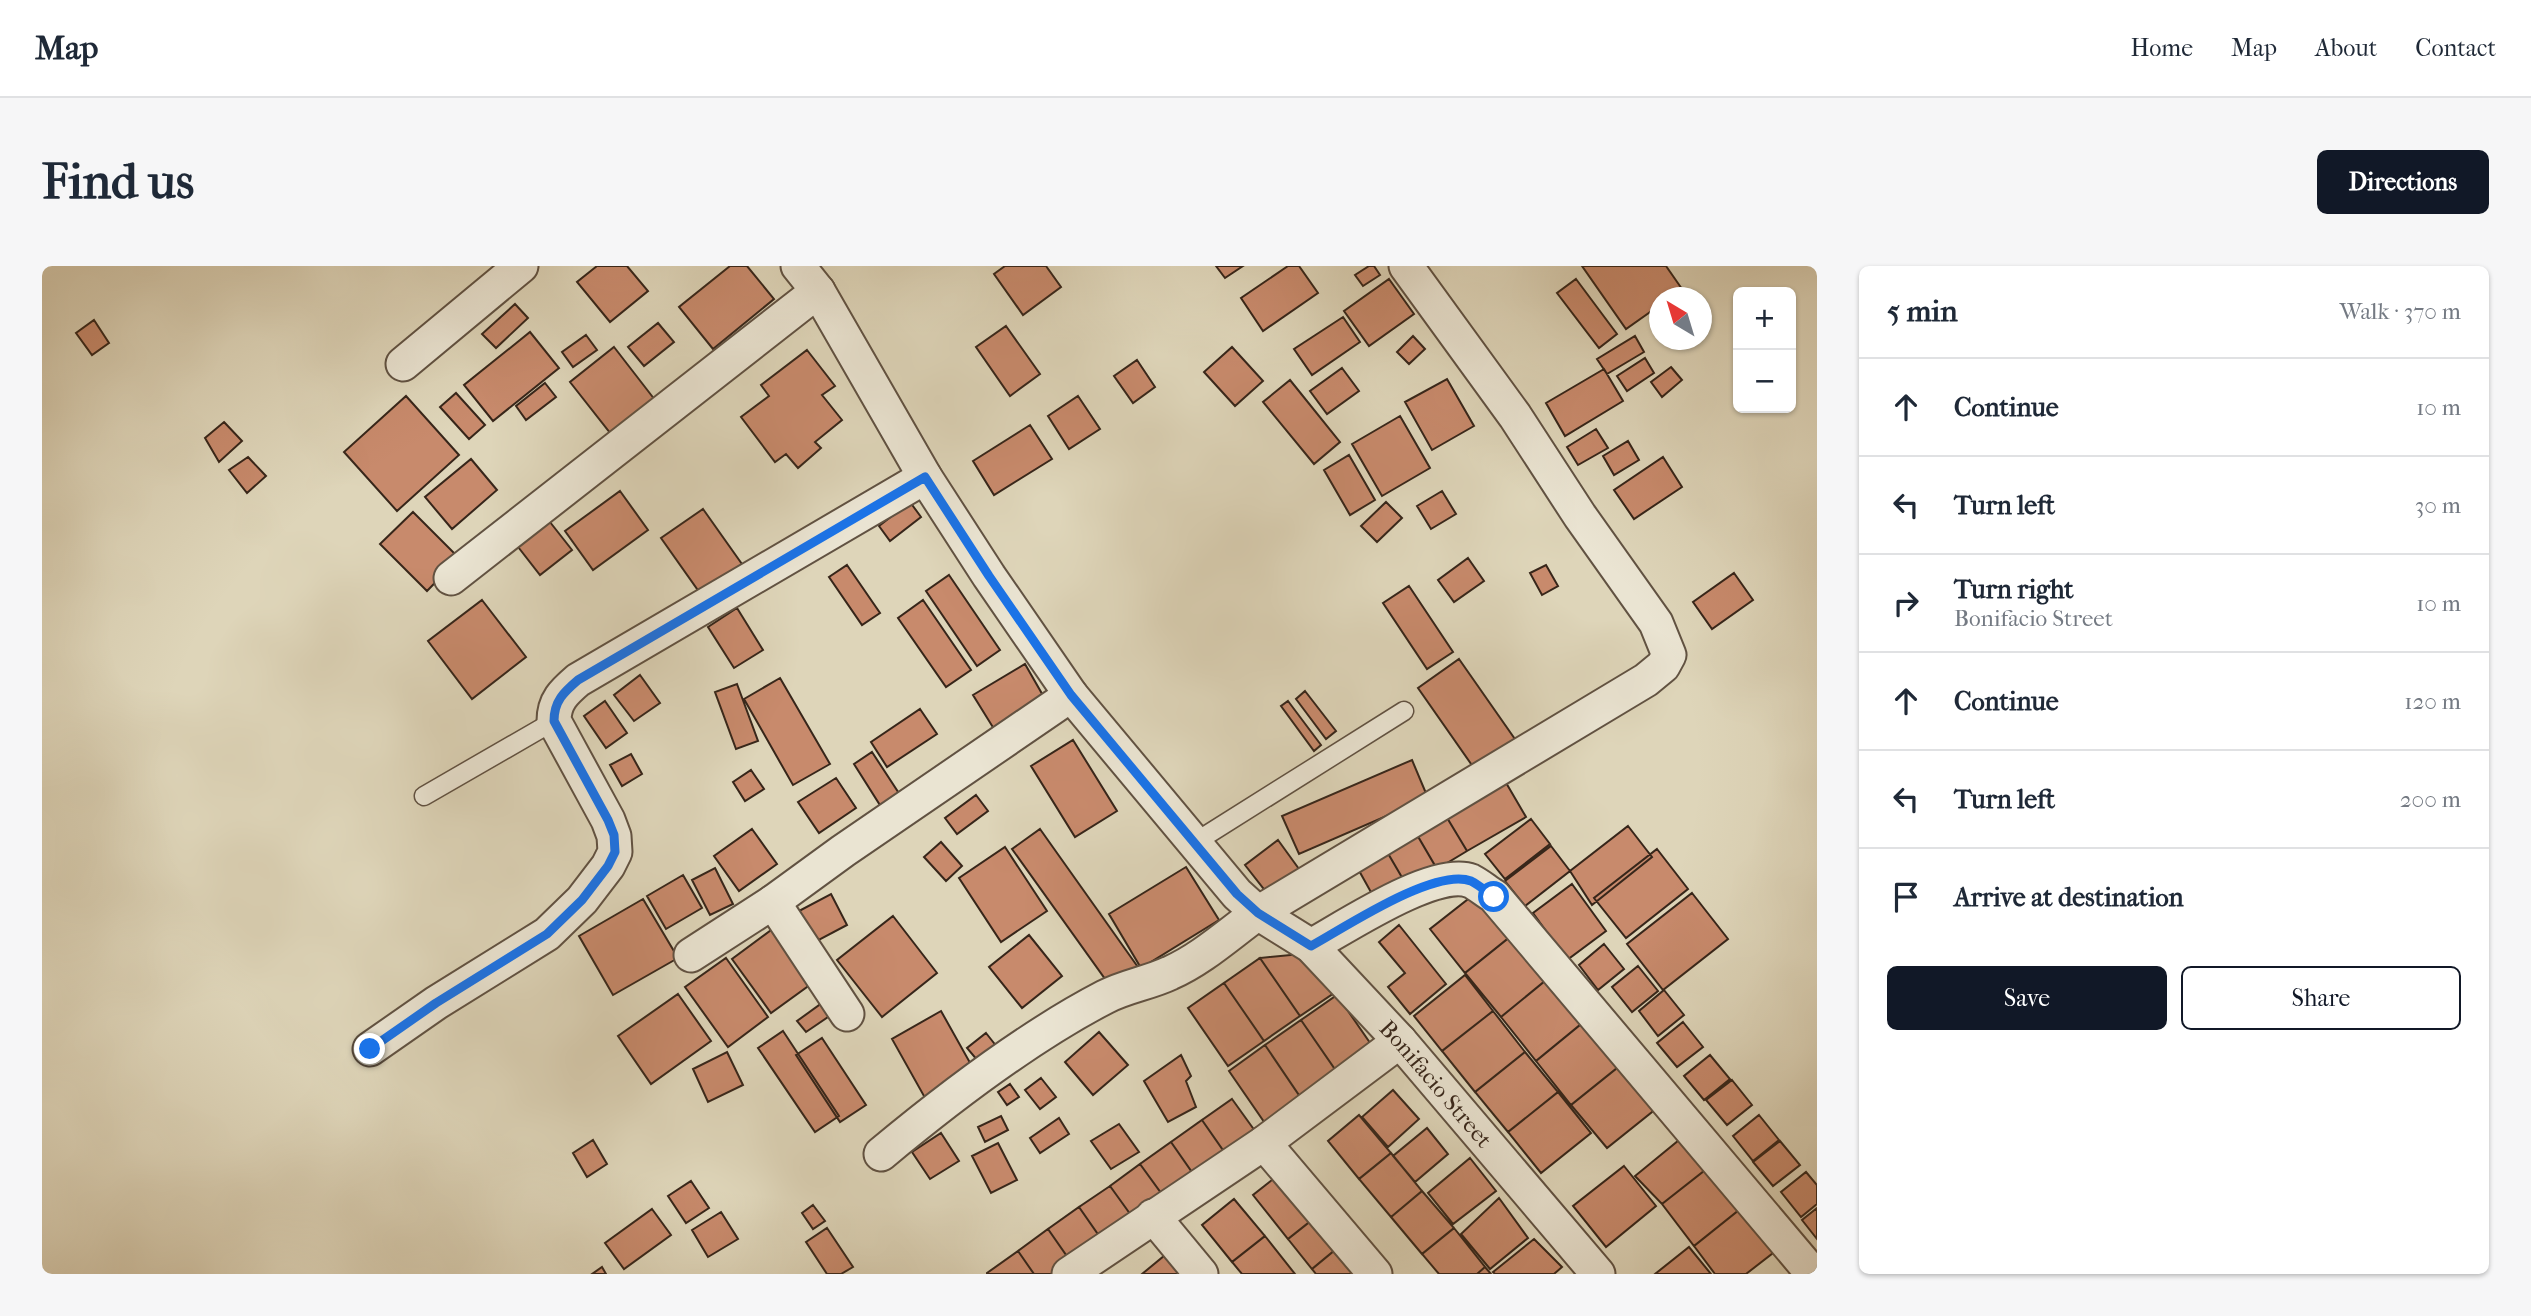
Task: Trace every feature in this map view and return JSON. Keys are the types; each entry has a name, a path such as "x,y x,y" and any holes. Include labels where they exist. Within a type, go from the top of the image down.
{"street":[{"path":"403,364 522,266"},
{"path":"881,1154 913,1127 1018,1050 1105,997 1138,983 1170,974 1189,963 1258,913 1646,680 1663,666 1669,655 1656,623 1580,516 1515,416 1406,266"},
{"path":"451,578 808,279"},
{"name":"Bonifacio Street","path":"808,279 925,477 1071,695 1237,894 1258,913 1311,946 1399,1041 1598,1274"},
{"path":"370,1049 436,1003 547,934 582,900 608,866 615,852 614,835 554,721 554,708 562,694 578,680 925,477"},
{"path":"691,955 773,902 844,850 1071,695"},
{"path":"1311,946 1409,892 1444,880 1470,881 1486,891 1494,897 1813,1274"},
{"path":"773,902 847,1014"},
{"path":"1069,1274 1264,1143 1399,1041"},
{"path":"1264,1143 1375,1274"},
{"path":"1153,1216 1201,1274"}],"lane":[{"path":"1194,843 1404,711"},
{"path":"424,796 554,721"}],"building":[{"path":"597,266 627,266 648,291 610,322 577,282"},
{"path":"730,266 747,266 774,299 713,349 679,307"},
{"path":"1005,266 1046,266 1061,287 1023,315 994,274"},
{"path":"1216,266 1243,266 1225,278"},
{"path":"1288,266 1299,266 1318,293 1263,331 1241,298"},
{"path":"1369,266 1374,266 1380,275 1363,286 1355,275"},
{"path":"1582,266 1666,266 1681,287 1649,287 1649,313 1626,329"},
{"path":"1389,279 1414,314 1369,346 1344,311"},
{"path":"1576,279 1617,334 1599,348 1557,293"},
{"path":"515,304 528,318 496,348 482,334"},
{"path":"1343,317 1360,342 1312,375 1294,349"},
{"path":"94,320 109,343 92,355 76,333"},
{"path":"658,323 674,342 644,366 628,347"},
{"path":"1006,326 1040,374 1010,396 976,347"},
{"path":"530,332 559,368 493,421 464,385"},
{"path":"586,335 597,350 573,367 562,352"},
{"path":"1413,336 1425,349 1409,364 1397,352"},
{"path":"1635,336 1644,352 1607,374 1597,359"},
{"path":"614,347 655,400 611,434 570,382"},
{"path":"1232,347 1263,381 1235,406 1204,372"},
{"path":"807,350 835,386 822,395 842,420 815,442 821,448 798,468 786,454 775,462 741,417 769,396 761,385"},
{"path":"1645,358 1654,373 1627,391 1617,376"},
{"path":"1137,360 1155,387 1133,403 1114,376"},
{"path":"1671,367 1682,380 1662,397 1651,382"},
{"path":"1342,368 1359,391 1327,414 1310,391"},
{"path":"1604,369 1623,401 1565,436 1546,403"},
{"path":"1447,379 1474,426 1432,450 1405,402"},
{"path":"1290,380 1340,442 1314,464 1263,402"},
{"path":"545,383 556,397 526,420 516,406"},
{"path":"456,393 485,425 469,439 440,407"},
{"path":"406,396 459,455 397,511 344,452"},
{"path":"1078,396 1100,429 1069,449 1048,416"},
{"path":"1400,416 1430,468 1382,496 1352,444"},
{"path":"224,422 242,441 219,462 205,438"},
{"path":"1030,425 1052,459 994,495 973,461"},
{"path":"1596,429 1608,448 1578,465 1567,447"},
{"path":"1628,441 1639,460 1614,475 1603,456"},
{"path":"1349,455 1375,500 1350,515 1324,470"},
{"path":"248,457 266,476 247,493 229,470"},
{"path":"1663,457 1682,487 1634,519 1614,490"},
{"path":"471,459 497,490 452,529 425,497"},
{"path":"620,491 648,530 593,570 565,531"},
{"path":"1442,491 1456,514 1431,529 1417,506"},
{"path":"910,502 921,517 890,541 879,526"},
{"path":"1386,502 1402,518 1377,542 1361,526"},
{"path":"703,509 749,574 707,603 661,538"},
{"path":"413,512 459,558 427,591 380,544"},
{"path":"546,517 572,550 540,575 515,543"},
{"path":"1468,558 1484,581 1454,602 1438,580"},
{"path":"847,565 880,613 862,625 829,577"},
{"path":"1546,565 1558,586 1542,595 1530,573"},
{"path":"1734,573 1753,600 1712,629 1693,602"},
{"path":"949,575 1000,650 977,666 926,591"},
{"path":"1409,586 1453,652 1427,669 1383,603"},
{"path":"482,600 526,657 472,699 428,641"},
{"path":"923,600 971,670 946,687 898,618"},
{"path":"737,608 763,650 734,668 708,627"},
{"path":"1459,659 1517,742 1476,771 1418,688"},
{"path":"1025,664 1045,699 994,729 973,695"},
{"path":"640,675 660,703 634,721 614,695"},
{"path":"780,678 830,764 793,785 744,699"},
{"path":"737,684 758,741 736,749 715,692"},
{"path":"1305,691 1336,731 1326,739 1296,699"},
{"path":"605,701 627,733 606,748 584,716"},
{"path":"1288,701 1321,745 1314,751 1281,706"},
{"path":"920,709 937,734 887,767 871,742"},
{"path":"1073,740 1117,811 1075,837 1031,766"},
{"path":"872,752 904,801 885,813 854,764"},
{"path":"631,754 642,774 622,786 610,765"},
{"path":"1412,760 1428,798 1299,854 1282,816"},
{"path":"751,770 764,789 745,801 733,782"},
{"path":"836,778 856,808 819,833 798,802"},
{"path":"1505,781 1526,817 1467,851 1446,816"},
{"path":"976,795 988,811 957,834 945,818"},
{"path":"1446,816 1467,851 1437,869 1416,833"},
{"path":"1531,819 1550,844 1505,879 1485,854"},
{"path":"1628,826 1652,857 1592,905 1570,871"},
{"path":"752,829 777,864 739,891 714,856"},
{"path":"1040,829 1140,970 1113,990 1012,849"},
{"path":"1416,833 1437,869 1407,886 1386,850"},
{"path":"1278,840 1299,869 1267,893 1245,865"},
{"path":"941,842 962,866 946,881 924,857"},
{"path":"1551,846 1570,871 1525,906 1505,881"},
{"path":"1005,847 1047,911 1001,942 959,878"},
{"path":"1657,849 1688,889 1626,938 1594,898"},
{"path":"1386,850 1407,886 1377,903 1357,867"},
{"path":"1186,867 1219,920 1141,968 1109,914"},
{"path":"715,868 733,904 710,915 692,880"},
{"path":"683,875 702,908 666,929 647,896"},
{"path":"1572,884 1606,931 1567,960 1533,913"},
{"path":"1481,889 1516,932 1465,973 1430,929"},
{"path":"1692,893 1728,939 1663,990 1627,944"},
{"path":"831,894 847,925 815,942 799,911"},
{"path":"643,899 678,958 613,995 579,936"},
{"path":"893,916 937,973 882,1017 837,960"},
{"path":"778,925 818,979 771,1013 732,959"},
{"path":"1399,925 1446,984 1410,1014 1388,987 1405,973 1379,942"},
{"path":"1516,932 1551,976 1501,1017 1465,973"},
{"path":"1029,935 1062,976 1022,1008 989,967"},
{"path":"1604,944 1624,969 1598,990 1579,965"},
{"path":"1301,954 1337,991 1300,1016 1260,958"},
{"path":"726,958 768,1017 728,1047 685,987"},
{"path":"1260,958 1300,1016 1264,1041 1224,983"},
{"path":"1638,966 1658,991 1632,1012 1612,987"},
{"path":"1465,975 1493,1011 1442,1051 1414,1016"},
{"path":"1551,976 1586,1020 1536,1061 1501,1017"},
{"path":"1224,983 1264,1041 1228,1066 1188,1008"},
{"path":"1664,990 1684,1015 1658,1036 1639,1011"},
{"path":"678,994 711,1041 651,1084 618,1036"},
{"path":"1337,995 1377,1053 1341,1078 1301,1020"},
{"path":"822,1003 831,1015 806,1032 797,1021"},
{"path":"941,1011 978,1077 929,1105 892,1039"},
{"path":"1493,1011 1525,1052 1475,1092 1442,1051"},
{"path":"1301,1020 1341,1078 1305,1104 1265,1045"},
{"path":"1586,1020 1622,1064 1571,1105 1536,1061"},
{"path":"1683,1022 1703,1047 1677,1067 1657,1043"},
{"path":"783,1031 839,1116 815,1132 758,1048"},
{"path":"1099,1032 1128,1065 1093,1095 1065,1062"},
{"path":"986,1033 1001,1052 983,1067 967,1048"},
{"path":"822,1038 866,1105 840,1122 796,1055"},
{"path":"1265,1045 1305,1104 1269,1129 1229,1071"},
{"path":"727,1052 743,1085 708,1102 693,1069"},
{"path":"1525,1052 1558,1092 1508,1132 1475,1092"},
{"path":"1181,1055 1191,1076 1186,1081 1196,1107 1168,1122 1144,1081"},
{"path":"1710,1055 1730,1079 1704,1100 1684,1076"},
{"path":"1622,1064 1657,1108 1607,1148 1571,1105"},
{"path":"1041,1078 1056,1097 1040,1109 1025,1090"},
{"path":"1732,1080 1752,1105 1727,1125 1706,1100"},
{"path":"1010,1084 1019,1097 1007,1105 998,1092"},
{"path":"1393,1090 1419,1119 1388,1147 1362,1117"},
{"path":"1558,1092 1591,1133 1541,1173 1508,1132"},
{"path":"1232,1099 1255,1131 1225,1153 1202,1120"},
{"path":"1359,1115 1391,1153 1359,1179 1328,1141"},
{"path":"1759,1115 1779,1140 1753,1161 1733,1136"},
{"path":"1001,1116 1008,1130 985,1142 978,1127"},
{"path":"1059,1118 1069,1134 1040,1153 1030,1138"},
{"path":"1202,1120 1225,1153 1194,1175 1171,1142"},
{"path":"1119,1124 1139,1152 1111,1169 1091,1141"},
{"path":"1427,1128 1448,1154 1415,1182 1393,1156"},
{"path":"941,1133 959,1161 930,1179 912,1152"},
{"path":"1684,1136 1709,1167 1662,1204 1635,1176"},
{"path":"593,1140 607,1164 587,1177 573,1153"},
{"path":"1780,1141 1800,1165 1773,1186 1753,1162"},
{"path":"1171,1142 1194,1175 1164,1197 1140,1164"},
{"path":"998,1143 1017,1180 991,1193 972,1156"},
{"path":"1391,1153 1422,1191 1391,1217 1359,1179"},
{"path":"1470,1158 1496,1191 1453,1224 1428,1193"},
{"path":"1140,1164 1164,1197 1133,1218 1110,1186"},
{"path":"1624,1166 1656,1206 1606,1247 1573,1206"},
{"path":"1709,1167 1739,1210 1694,1246 1662,1204"},
{"path":"1282,1172 1317,1216 1288,1239 1253,1195"},
{"path":"1806,1172 1817,1185 1817,1204 1801,1217 1781,1192"},
{"path":"691,1181 709,1208 686,1223 668,1196"},
{"path":"1110,1186 1133,1218 1102,1240 1079,1207"},
{"path":"1422,1191 1454,1228 1422,1254 1391,1217"},
{"path":"1499,1198 1528,1238 1490,1269 1461,1234"},
{"path":"1234,1199 1265,1236 1232,1262 1202,1225"},
{"path":"813,1205 825,1221 813,1229 802,1213"},
{"path":"1079,1207 1102,1240 1071,1262 1048,1229"},
{"path":"1817,1208 1817,1239 1802,1220"},
{"path":"652,1209 671,1235 624,1269 605,1243"},
{"path":"1739,1210 1773,1253 1746,1274 1715,1274 1694,1246"},
{"path":"721,1212 738,1239 708,1257 692,1230"},
{"path":"1317,1216 1341,1245 1312,1269 1288,1239"},
{"path":"827,1228 853,1267 841,1274 827,1274 806,1242"},
{"path":"1454,1228 1485,1267 1477,1274 1439,1274 1422,1254"},
{"path":"1048,1229 1071,1262 1055,1274 1034,1274 1018,1251"},
{"path":"1265,1236 1295,1274 1242,1274 1232,1262"},
{"path":"1534,1239 1562,1267 1554,1274 1493,1272"},
{"path":"1341,1245 1367,1274 1316,1274 1312,1269"},
{"path":"1689,1247 1711,1274 1655,1274"},
{"path":"1018,1251 1034,1274 987,1274 987,1273"},
{"path":"1170,1251 1189,1274 1142,1274"},
{"path":"602,1267 606,1274 592,1274"},
{"path":"1485,1267 1491,1274 1477,1274"}],"route":[{"path":"370,1049 436,1003 547,934 582,900 608,866 615,852 614,835 554,721 554,708 562,694 578,680 925,477 1071,695 1237,894 1258,913 1311,946 1409,892 1444,880 1470,881 1494,897"}]}
